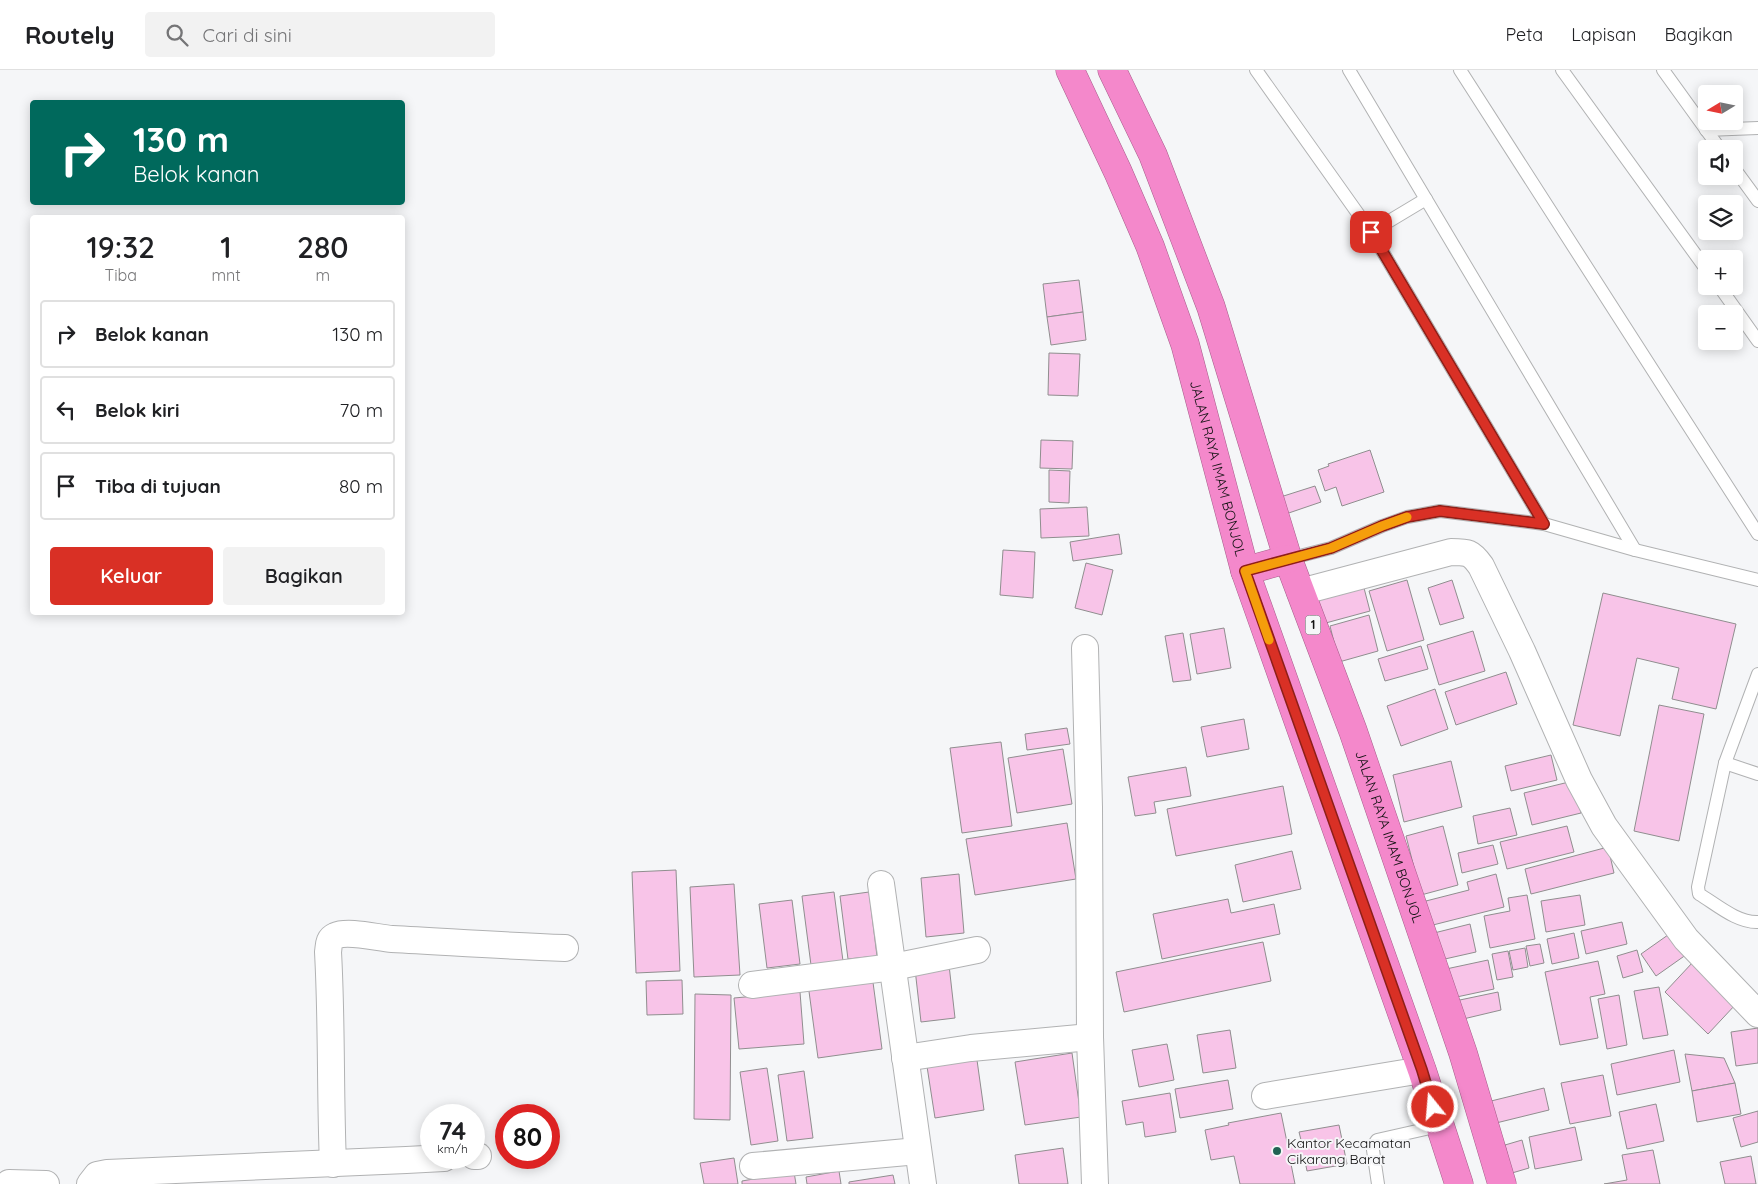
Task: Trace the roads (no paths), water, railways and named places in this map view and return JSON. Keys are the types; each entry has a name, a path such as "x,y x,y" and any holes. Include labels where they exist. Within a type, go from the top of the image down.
{"highway":[{"name":"JALAN RAYA IMAM BONJOL","path":"1070,70 1150,246 1186,344 1245,571 1422,1070 1459,1184"},
{"name":"JALAN RAYA IMAM BONJOL","path":"1112,70 1153,156 1211,307 1288,559 1353,731 1457,1035 1502,1184"},
{"path":"1245,571 1288,559"}],"street":[{"path":"1300,592 1451,552 1467,552 1474,556 1482,566 1579,780 1604,826 1686,939 1758,1014"},
{"path":"1086,648 1090,1037 1094,1184"},
{"path":"881,884 923,1184"},
{"path":"333,1164 331,1109 332,1027 328,952 332,938 338,935 360,935 390,939 499,946 565,948"},
{"path":"752,985 893,967 978,950"},
{"path":"905,1058 971,1048 1090,1037"},
{"path":"1264,1096 1422,1070"},
{"path":"753,1166 918,1151"},
{"path":"90,1184 97,1175 107,1173 187,1176 333,1164 420,1159"},
{"path":"9,1183 46,1184"}],"lane":[{"path":"1256,70 1371,232 1544,524"},
{"path":"1349,70 1635,550"},
{"path":"1460,70 1758,534"},
{"path":"1562,70 1698,258"},
{"path":"1663,70 1698,119"},
{"path":"1743,129 1758,128"},
{"path":"1706,130 1713,140"},
{"path":"1743,180 1758,201"},
{"path":"1371,232 1426,199"},
{"path":"1725,295 1758,341"},
{"path":"1288,559 1331,548 1407,517 1440,511 1544,524 1635,550 1758,580"},
{"path":"1758,674 1725,763 1698,879 1699,894 1747,922 1758,922"},
{"path":"1725,763 1758,774"},
{"path":"1378,1184 1373,1150 1377,1140 1439,1126"}],"place":[{"name":"Kantor Kecamatan Cikarang Barat","path":"1277,1151"}]}
